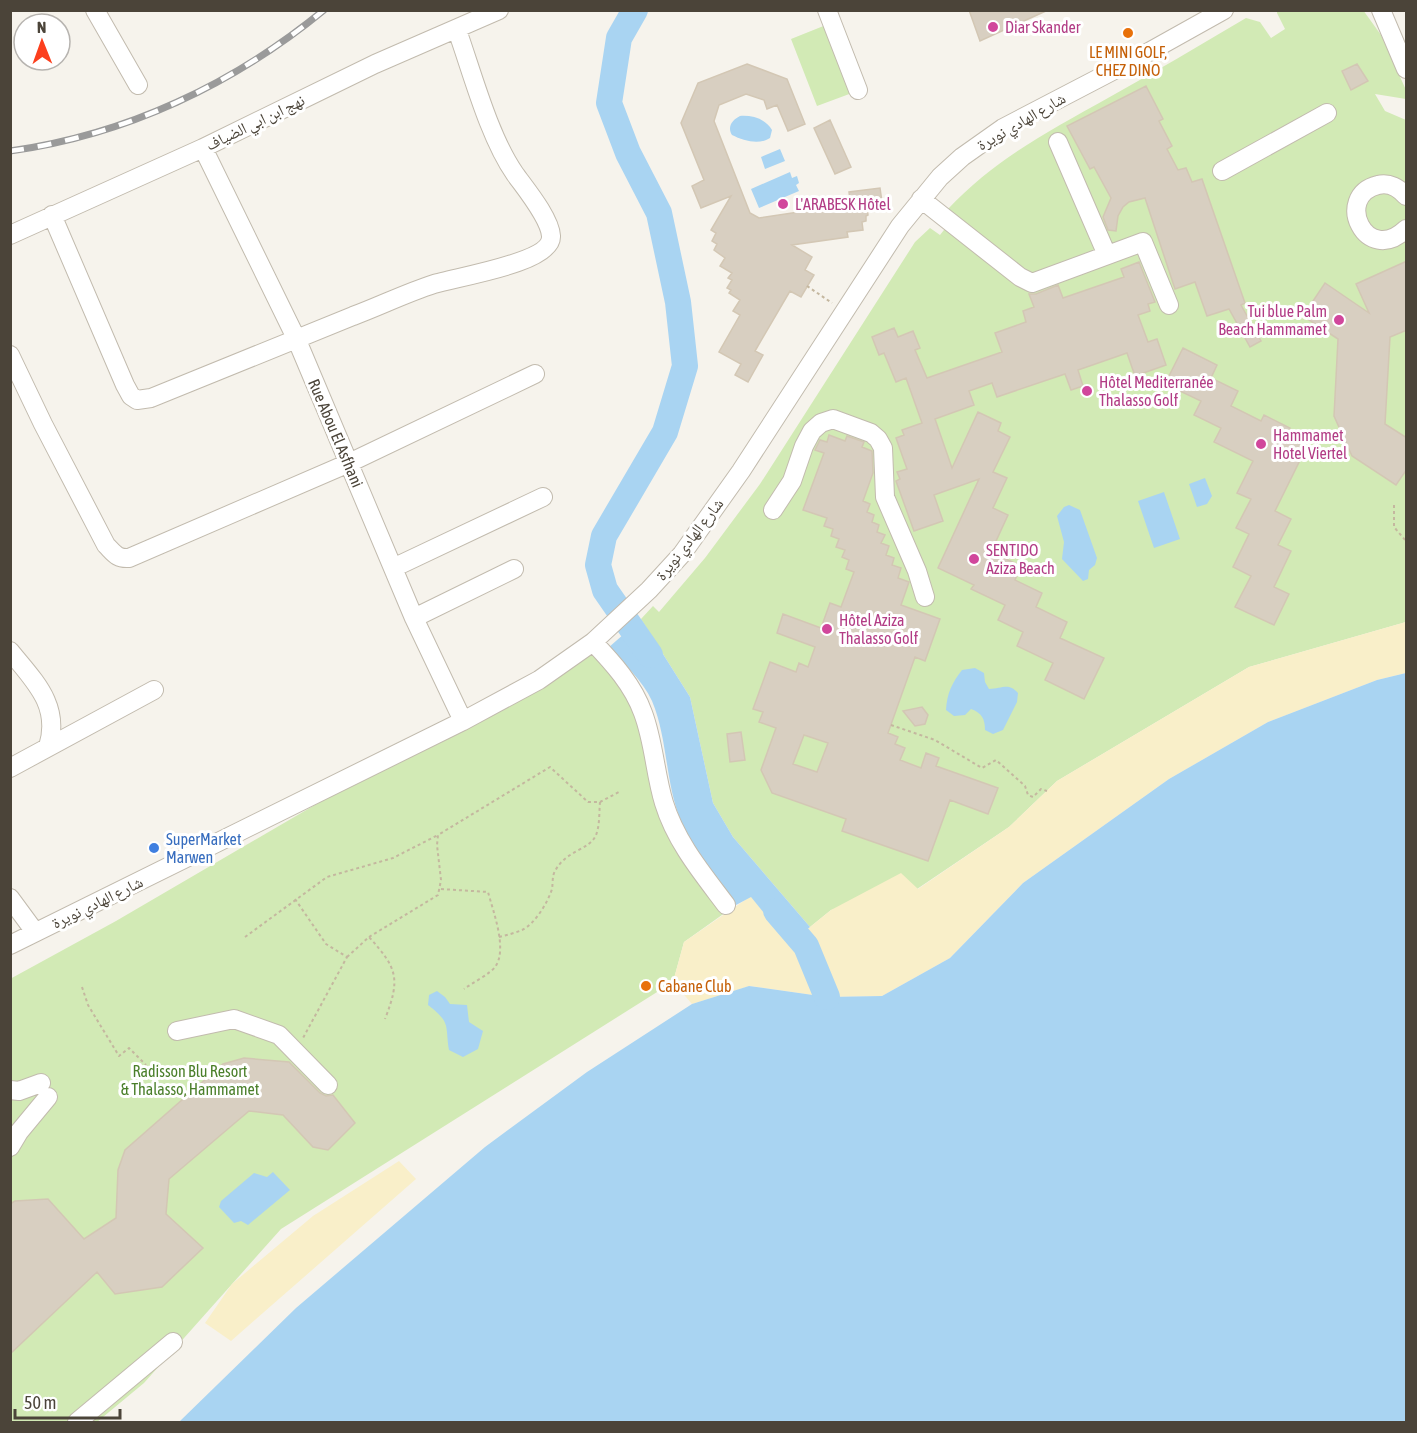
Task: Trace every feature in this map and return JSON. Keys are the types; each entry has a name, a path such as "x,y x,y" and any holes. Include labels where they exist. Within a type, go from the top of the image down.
{"street":[{"path":"95,10 138,85"},
{"name":"نهج ابن ابي الضياف","path":"10,235 203,148 375,64 458,30 499,10"},
{"path":"827,10 858,90"},
{"name":"شارع الهادي نويرة","path":"10,945 463,721 539,680 597,639 649,590 682,554 711,514 900,226 940,177 1003,128 1224,10"},
{"path":"1380,13 1407,69"},
{"path":"52,215 125,385 131,396 137,400 151,398 433,284 522,261 549,245 552,237 531,194 514,173 501,147 458,30"},
{"path":"1222,171 1327,113"},
{"path":"1058,142 1107,255"},
{"name":"Rue Abou El Asfhani","path":"203,148 296,338 414,618 463,721"},
{"path":"1407,196 1400,189 1379,184 1361,196 1356,206 1356,217 1360,227 1367,235 1377,240 1388,240 1399,236 1407,229"},
{"path":"921,199 1020,277 1032,283 1143,242 1169,305"},
{"path":"10,355 106,545 116,557 121,559 140,553 349,463 535,374"},
{"path":"773,510 792,481 804,446 812,431 821,423 833,419 871,434 878,439 883,448 885,497 917,571 925,597"},
{"path":"393,568 543,497"},
{"path":"414,618 514,569"},
{"path":"597,639 635,696 644,714 664,803 684,846 726,905"},
{"path":"10,651 41,690 49,705 52,722 48,747"},
{"path":"10,768 154,690"},
{"path":"10,898 35,932"},
{"path":"177,1031 234,1019 279,1035 328,1085"},
{"path":"10,1090 44,1090 10,1148"},
{"path":"77,1422 173,1342"}],"path":[{"path":"807,286 826,299"},
{"path":"1394,505 1395,528 1407,541"},
{"path":"891,725 935,740 982,768 996,760 1025,786 1028,795 1033,797 1041,789 1047,791"},
{"path":"245,937 327,877 393,858 438,836 550,767 588,802 600,802 619,792"},
{"path":"499,937 523,930 531,924 547,900 552,889 553,873 563,858 585,847 595,838 600,802"},
{"path":"296,1051 347,957 369,937 438,895 441,880 438,836"},
{"path":"439,888 488,892 500,950 496,966 464,989"},
{"path":"295,899 327,944 347,957"},
{"path":"369,937 387,957 394,970 394,998 385,1019"},
{"path":"82,987 88,1005 119,1056 129,1048 146,1065"}],"green space":[{"path":"1363,10 1381,35 1406,90 1406,99 1375,94 1385,111 1406,120 1406,622 1249,667 1057,781 1009,827 917,889 831,910 810,927 733,837 713,803 690,697 641,619 653,606 659,612 705,558 760,484 915,242 930,228 940,235 955,216 948,209 966,191 1004,161 1044,134 1246,18 1260,22 1271,38 1285,29 1277,11"},
{"path":"826,25 852,93 817,106 791,39"},
{"name":"Radisson Blu Resort & Thalasso, Hammamet","path":"591,644 623,674 675,824 736,905 684,942 673,982 281,1229 144,1383 97,1422 11,1422 10,979 116,921"}],"sand":[{"path":"1406,622 1406,673 1377,680 1268,722 1169,779 1023,883 950,958 882,996 827,997 750,986 692,1004 673,982 684,942 751,896 789,944 831,910 901,873 918,889 1009,827 1057,781 1249,667"},
{"path":"399,1161 416,1179 231,1341 205,1323 232,1284 313,1216"}],"water":[{"path":"740,116 762,120 772,130 770,138 751,141 732,135 731,124"},
{"path":"780,149 785,161 765,169 761,157"},
{"path":"790,172 792,178 797,176 799,183 796,185 799,191 759,208 751,189"},
{"path":"1205,478 1212,496 1207,504 1197,507 1189,484"},
{"path":"1164,492 1180,539 1154,548 1138,501"},
{"path":"1069,505 1080,510 1097,558 1095,565 1089,570 1088,579 1083,581 1062,559 1064,542 1057,516 1064,507"},
{"path":"641,619 690,697 713,803 733,837 810,927 789,944 751,897 736,905 686,832 672,792 661,730 652,701 638,679 608,648"},
{"path":"975,668 984,673 989,689 1008,687 1018,693 1017,702 1003,730 993,734 985,730 982,717 978,712 971,709 965,715 954,716 946,710 949,693 958,675 962,670"},
{"path":"1406,673 1406,1422 179,1422 296,1308 485,1147 587,1072 692,1004 749,986 827,997 882,996 950,958 1023,883 1169,779 1268,722 1377,680"},
{"path":"437,991 450,1004 467,1005 469,1022 483,1031 478,1049 463,1057 449,1050 446,1024 428,1005 429,995"},
{"path":"273,1172 290,1190 248,1225 241,1221 234,1223 219,1207 221,1201 254,1173 267,1177"}],"building":[{"name":"Diar Skander","path":"969,10 1048,10 980,41"},
{"path":"747,64 787,79 805,124 788,131 777,105 767,109 764,100 746,94 719,105 714,121 750,213 759,218 839,206 838,201 850,200 849,192 880,188 882,202 876,203 877,206 867,207 866,221 862,222 863,230 847,232 848,237 792,245 812,257 805,270 814,275 801,297 790,291 755,351 763,355 748,382 735,375 741,364 719,352 740,315 733,311 740,300 729,293 731,290 727,288 732,280 728,278 732,273 720,266 725,258 714,250 717,244 712,241 716,233 711,230 731,196 701,208 692,186 704,180 681,123 698,83"},
{"path":"1357,64 1368,81 1351,90 1342,71"},
{"path":"1146,86 1163,119 1159,121 1172,146 1167,149 1178,170 1186,168 1192,182 1202,179 1245,303 1241,305 1261,341 1250,347 1229,309 1207,316 1195,282 1175,289 1145,198 1129,202 1123,207 1118,216 1116,231 1108,230 1103,217 1111,198 1094,167 1090,169 1067,126"},
{"path":"830,120 851,167 835,174 814,128"},
{"path":"1407,261 1407,330 1390,337 1385,424 1407,438 1407,469 1396,485 1352,456 1334,416 1338,339 1303,316 1325,283 1369,313 1356,284"},
{"path":"1139,262 1155,302 1148,304 1150,311 1138,315 1148,342 1157,339 1166,365 1135,376 1127,353 1078,370 1083,386 1071,390 1065,374 997,397 992,383 969,391 974,405 935,419 952,468 978,412 1001,423 998,431 1010,437 993,472 1007,478 993,508 1008,515 991,552 1021,566 1015,580 1042,593 1036,607 1067,622 1060,638 1104,658 1084,699 1045,680 1053,663 1017,646 1023,632 998,620 1005,605 971,589 974,585 938,568 979,479 934,495 943,521 914,531 896,481 900,479 897,472 907,469 896,438 904,435 902,430 922,423 906,378 896,382 884,353 879,355 872,337 894,328 898,337 913,331 920,348 915,350 927,378 1002,352 995,333 1026,322 1023,311 1034,307 1029,294 1036,294 1058,285 1063,298 1124,277 1121,269"},
{"path":"1183,348 1217,365 1211,378 1238,391 1231,406 1261,421 1264,415 1290,428 1286,436 1307,446 1275,511 1291,519 1278,545 1291,551 1274,587 1289,594 1274,625 1235,607 1251,576 1233,567 1249,534 1236,528 1251,499 1237,493 1253,461 1214,442 1221,428 1194,415 1201,401 1165,384"},
{"path":"829,435 845,441 847,436 864,442 862,447 872,451 873,473 863,501 870,504 867,512 874,515 872,522 879,525 877,532 885,535 881,543 889,546 886,555 894,558 892,565 901,568 898,578 909,582 901,605 940,619 925,661 915,657 888,733 898,737 895,744 905,748 900,760 921,768 926,753 939,758 936,766 998,788 988,814 950,800 928,861 842,831 846,819 772,793 761,770 776,728 759,722 763,712 753,709 770,662 796,672 799,663 808,667 815,647 777,633 783,614 821,628 830,603 841,607 854,572 846,569 849,560 842,557 845,550 836,547 839,539 831,536 833,529 824,526 827,518 803,510 824,453 815,450 820,440 827,442","holes":["804,735 828,743 817,772 793,764"]},
{"path":"922,707 928,715 925,724 915,726 903,711"},
{"path":"741,732 745,760 730,762 727,734"},
{"name":"Radisson Blu Resort & Thalasso, Hammamet","path":"244,1058 289,1062 320,1093 326,1096 333,1095 355,1123 328,1150 313,1147 283,1115 249,1111 169,1179 166,1214 203,1248 162,1287 115,1294 97,1272 10,1354 10,1204 15,1201 48,1199 84,1239 116,1218 118,1170 125,1150 223,1064"}],"waterway":[{"path":"635,10 619,38 609,103 628,153 659,213 678,302 685,366 665,432 604,536 598,565 605,590 650,655"},
{"path":"776,911 806,946 827,997"}],"railway":[{"path":"10,151 95,133 177,102 253,61 324,10"}],"place":[{"name":"Diar Skander","path":"993,27"},
{"name":"LE MINI GOLF, CHEZ DINO","path":"1128,33"},
{"name":"L'ARABESK Hôtel","path":"783,204"},
{"name":"Tui blue Palm Beach Hammamet","path":"1339,320"},
{"name":"Hôtel Mediterranée Thalasso Golf","path":"1087,391"},
{"name":"Hammamet Hotel Viertel","path":"1261,444"},
{"name":"SENTIDO Aziza Beach","path":"974,559"},
{"name":"Hôtel Aziza Thalasso Golf","path":"827,629"},
{"name":"SuperMarket Marwen","path":"154,848"},
{"name":"Cabane Club","path":"646,986"}]}
